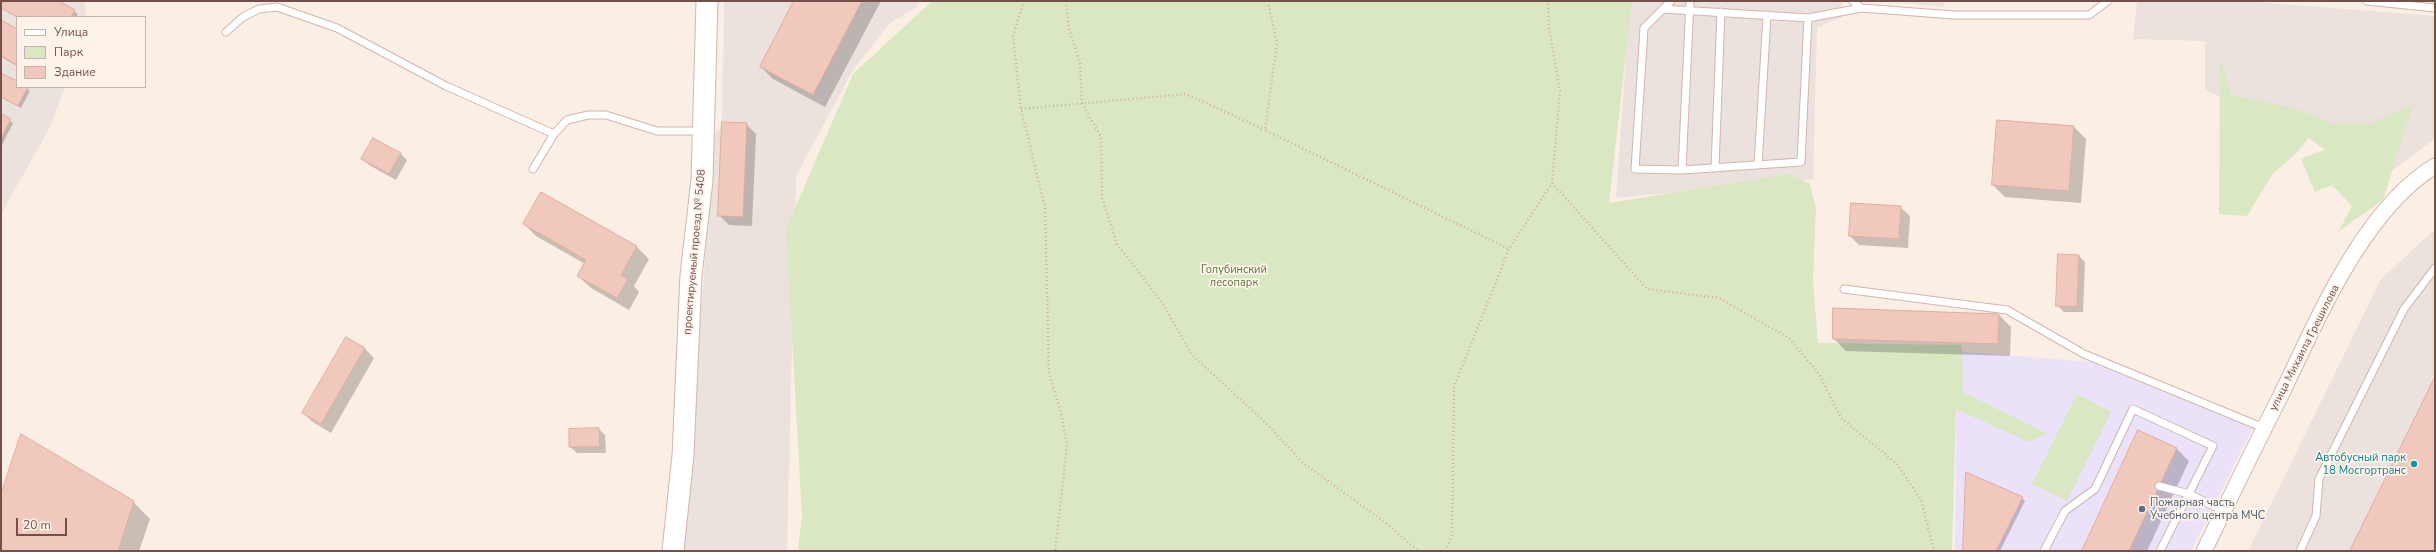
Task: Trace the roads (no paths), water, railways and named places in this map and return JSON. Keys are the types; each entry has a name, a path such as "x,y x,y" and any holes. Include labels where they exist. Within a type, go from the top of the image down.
{"street":[{"name":"проектируемый проезд № 5408","path":"673,551 683,455 691,275 702,180 707,1"},
{"name":"улица Михаила Грешилова","path":"2204,551 2326,301 2364,239 2388,205 2406,186 2435,166"}],"lane":[{"path":"1671,1 1644,28 1635,169 1682,170 1801,162 1808,18"},
{"path":"1682,170 1690,1"},
{"path":"1853,1 1861,8"},
{"path":"1663,9 1808,18 1861,8 1954,15 2089,15 2108,1"},
{"path":"2367,1 2435,8"},
{"path":"226,32 243,17 259,9 278,7 337,28 446,86 554,134"},
{"path":"1715,168 1721,12"},
{"path":"1758,165 1767,16"},
{"path":"533,169 554,134 567,120 594,115 606,115 657,131 703,131"},
{"path":"2300,551 2316,516 2319,479 2404,309 2435,268"},
{"path":"1844,289 2007,310 2084,354 2264,428"},
{"path":"2044,551 2065,511 2095,489 2133,409 2213,446 2160,551"},
{"path":"2159,486 2189,494 2224,511"}],"place":[{"name":"Автобусный парк 18 Мосгортранс","path":"2414,464"},
{"name":"Пожарная часть Учебного центра МЧС","path":"2142,509"}],"park label":[{"name":"Голубинский лесопарк","path":"1234,276"}]}
